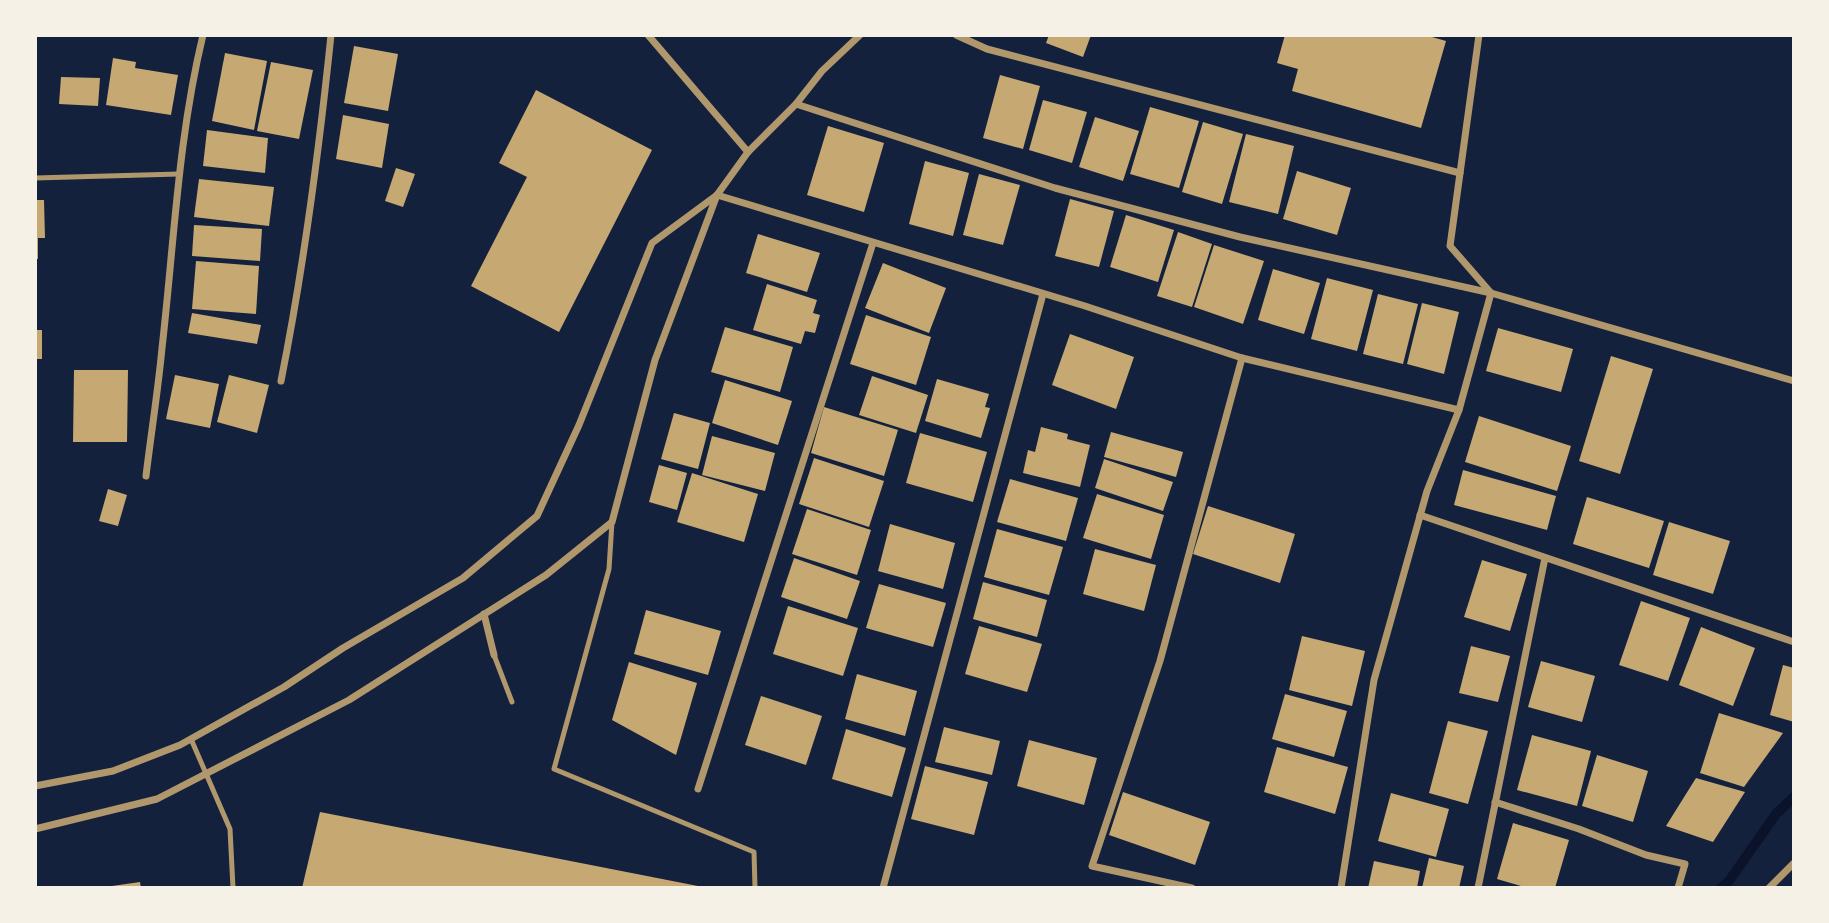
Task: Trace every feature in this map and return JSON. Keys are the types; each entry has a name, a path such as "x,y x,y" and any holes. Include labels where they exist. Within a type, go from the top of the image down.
{"street":[{"path":"146,476 162,349 179,174 203,35"},
{"path":"281,381 296,307 319,153 331,35"},
{"path":"648,35 748,152"},
{"path":"35,830 157,799 349,700 546,575 612,522 655,360 717,195 748,152 796,104 822,71 860,35"},
{"path":"956,35 987,50 1460,173"},
{"path":"1479,35 1450,246 1491,293"},
{"path":"796,104 1055,188 1240,237 1491,293 1794,381"},
{"path":"717,195 1043,294 1242,358 1459,410"},
{"path":"35,786 113,771 191,739 284,687 343,648 463,578 537,516 579,425 652,243 717,195"},
{"path":"698,789 873,243"},
{"path":"1341,888 1374,680 1427,491 1459,410 1491,293"},
{"path":"883,888 1043,294"},
{"path":"1192,888 1092,866 1160,661 1242,358"},
{"path":"1420,515 1794,642"},
{"path":"1478,888 1545,558"},
{"path":"484,614 494,655"},
{"path":"1495,802 1580,829 1646,855 1685,864 1678,888"},
{"path":"1769,888 1794,863"}],"lane":[{"path":"35,178 179,174"},
{"path":"612,522 608,569 554,769 754,852 755,888"},
{"path":"494,655 512,702"},
{"path":"191,739 230,829 233,888"}],"building":[{"path":"1049,35 1091,35 1083,57 1046,43"},
{"path":"1285,35 1425,35 1446,41 1421,128 1292,91 1298,69 1277,63"},
{"path":"354,46 398,54 388,111 344,103"},
{"path":"225,53 267,61 254,130 212,121"},
{"path":"113,58 136,62 135,68 178,75 171,115 106,105"},
{"path":"271,62 313,70 299,139 257,131"},
{"path":"1000,75 1040,86 1023,149 983,138"},
{"path":"61,77 100,78 98,106 59,104"},
{"path":"536,90 652,150 559,332 471,286 527,177 499,163"},
{"path":"1043,100 1087,112 1072,163 1029,150"},
{"path":"1150,107 1199,121 1179,188 1130,174"},
{"path":"343,115 389,124 382,168 336,159"},
{"path":"1095,117 1139,131 1123,181 1079,167"},
{"path":"1203,122 1243,134 1222,204 1182,192"},
{"path":"828,126 884,143 864,212 807,195"},
{"path":"207,130 268,138 265,173 203,166"},
{"path":"1246,134 1294,146 1278,214 1229,202"},
{"path":"925,161 969,173 953,236 909,224"},
{"path":"396,168 415,174 403,207 385,201"},
{"path":"1297,171 1351,188 1337,235 1283,219"},
{"path":"979,174 1020,185 1003,245 963,235"},
{"path":"199,179 274,187 269,226 194,217"},
{"path":"1070,199 1114,211 1099,267 1055,256"},
{"path":"35,200 44,200 45,238 38,238 38,259 35,259"},
{"path":"1126,215 1174,230 1158,282 1110,267"},
{"path":"194,225 262,229 260,261 192,256"},
{"path":"1178,232 1212,244 1192,307 1157,296"},
{"path":"758,234 820,253 807,292 746,273"},
{"path":"1214,245 1264,261 1243,324 1194,307"},
{"path":"196,261 259,266 256,314 192,309"},
{"path":"883,263 946,288 929,333 865,308"},
{"path":"1273,269 1320,283 1304,334 1258,320"},
{"path":"1327,278 1373,290 1357,351 1311,339"},
{"path":"767,284 817,300 813,313 820,315 815,333 805,331 801,344 753,330"},
{"path":"1378,294 1418,304 1403,364 1363,354"},
{"path":"1422,303 1459,312 1444,374 1407,364"},
{"path":"192,313 261,325 257,344 188,333"},
{"path":"866,315 931,337 916,385 850,364"},
{"path":"725,327 793,347 780,392 711,372"},
{"path":"1498,328 1573,349 1561,392 1486,371"},
{"path":"35,330 42,330 42,359 35,359"},
{"path":"1070,334 1134,357 1116,409 1052,385"},
{"path":"1611,356 1653,369 1620,474 1579,461"},
{"path":"74,370 128,370 127,442 73,442"},
{"path":"175,375 219,384 210,428 166,419"},
{"path":"229,375 269,385 257,433 217,422"},
{"path":"872,376 928,395 916,433 859,415"},
{"path":"937,379 989,394 985,407 990,408 981,438 925,421"},
{"path":"725,380 792,401 778,445 712,423"},
{"path":"824,407 898,430 884,476 811,453"},
{"path":"674,413 710,423 698,469 661,459"},
{"path":"1479,416 1571,446 1557,491 1465,462"},
{"path":"1041,427 1068,434 1067,439 1090,445 1080,487 1023,473 1028,450 1035,452"},
{"path":"1111,432 1183,452 1176,477 1104,457"},
{"path":"920,433 987,452 973,502 906,483"},
{"path":"712,436 775,453 765,491 702,475"},
{"path":"814,458 884,481 869,527 799,504"},
{"path":"1104,459 1173,482 1163,511 1095,488"},
{"path":"659,465 687,473 677,510 649,502"},
{"path":"1463,470 1556,496 1547,530 1454,505"},
{"path":"692,473 758,494 744,542 677,522"},
{"path":"1010,479 1078,498 1066,541 997,522"},
{"path":"108,489 127,495 118,526 99,521"},
{"path":"1097,494 1164,515 1151,559 1083,538"},
{"path":"1587,497 1664,521 1649,568 1573,544"},
{"path":"1208,506 1295,534 1280,583 1193,554"},
{"path":"807,509 871,530 857,575 792,554"},
{"path":"1669,522 1730,541 1713,594 1653,575"},
{"path":"890,524 955,543 943,589 878,571"},
{"path":"997,529 1063,547 1049,595 984,577"},
{"path":"1095,549 1156,565 1144,611 1083,594"},
{"path":"794,558 860,581 847,619 781,597"},
{"path":"1482,560 1527,574 1510,631 1464,617"},
{"path":"983,582 1047,600 1037,637 973,619"},
{"path":"879,584 946,603 933,647 866,628"},
{"path":"1641,601 1690,618 1668,681 1619,665"},
{"path":"788,606 858,628 843,676 773,654"},
{"path":"646,610 721,631 708,675 634,654"},
{"path":"979,626 1042,644 1027,692 965,674"},
{"path":"1701,627 1755,648 1733,706 1679,685"},
{"path":"1302,636 1365,651 1352,706 1289,690"},
{"path":"1471,646 1510,656 1498,702 1459,693"},
{"path":"1541,661 1595,676 1582,722 1528,707"},
{"path":"629,662 697,683 676,755 612,720"},
{"path":"1783,665 1794,668 1794,722 1770,715"},
{"path":"857,674 917,691 905,736 845,719"},
{"path":"1285,694 1347,711 1334,757 1272,739"},
{"path":"761,696 822,716 806,765 745,745"},
{"path":"1719,713 1783,733 1744,787 1700,773"},
{"path":"1448,721 1488,731 1468,804 1429,793"},
{"path":"944,727 1000,741 992,775 935,762"},
{"path":"846,729 906,748 892,797 832,779"},
{"path":"1532,735 1591,751 1577,806 1517,790"},
{"path":"1029,740 1097,758 1084,805 1017,786"},
{"path":"1277,747 1348,767 1335,814 1264,792"},
{"path":"1597,755 1648,771 1633,822 1582,806"},
{"path":"925,766 988,782 974,835 911,819"},
{"path":"1696,778 1745,792 1713,842 1666,826"},
{"path":"1123,792 1210,822 1195,865 1109,835"},
{"path":"1391,793 1449,809 1436,857 1378,841"},
{"path":"320,812 703,887 703,888 302,888"},
{"path":"1513,823 1569,840 1555,888 1528,888 1497,879"},
{"path":"1429,858 1464,866 1459,888 1422,888"},
{"path":"1374,861 1420,871 1417,888 1368,888"},
{"path":"140,882 141,888 112,888 112,886"}],"waterway":[{"path":"1721,888 1729,881 1776,814 1794,797"}]}
